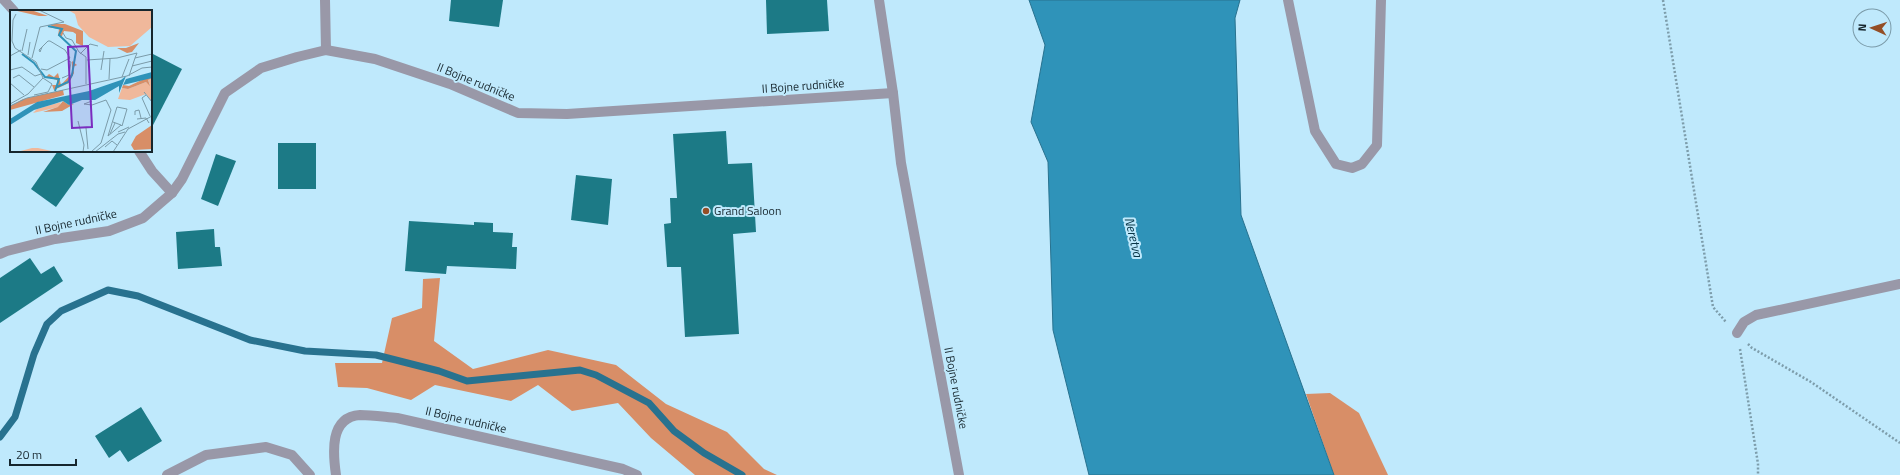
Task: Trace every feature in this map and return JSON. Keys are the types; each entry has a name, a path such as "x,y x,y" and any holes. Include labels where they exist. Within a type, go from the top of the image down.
{"street":[{"path":"4,0 13,10"},
{"path":"325,0 326,50"},
{"name":"II Bojne rudničke","path":"879,0 893,93 901,164 959,475"},
{"path":"1288,0 1315,131 1336,164 1352,168 1362,164 1377,145 1382,0"},
{"name":"II Bojne rudničke","path":"0,254 6,251 55,239 109,231 143,218 172,193 182,180 225,93 261,68 326,50 375,59 450,84 518,113 567,114 893,93"},
{"path":"141,152 152,171 172,193"},
{"path":"1737,333 1744,322 1756,315 1900,284"},
{"name":"II Bojne rudničke","path":"336,475 333,452 336,431 348,418 359,415 396,418 623,469 637,475"},
{"path":"167,475 206,455 266,447 292,455 310,475"}],"path":[{"path":"1663,0 1713,307 1752,348 1811,382 1900,443"},
{"path":"1737,333 1758,464 1758,475"}],"shaded area":[{"path":"440,278 434,341 473,369 548,350 616,365 666,404 727,432 764,469 777,475 695,475 651,438 618,403 572,411 538,385 511,401 435,385 411,400 367,388 338,387 335,363 382,363 392,318 422,308 423,279"},
{"path":"1330,393 1359,413 1388,475 1334,475 1306,394"}],"water":[{"name":"Neretva","path":"1029,0 1240,0 1235,18 1241,215 1334,475 1089,475 1053,330 1048,162 1031,122 1045,45"}],"building":[{"path":"451,0 503,0 499,27 449,21"},
{"path":"766,0 827,0 829,31 767,34"},
{"path":"152,54 182,69 152,127"},
{"path":"726,131 728,164 752,163 756,232 733,234 739,334 685,337 681,267 667,267 664,224 671,223 670,198 677,198 673,134"},
{"path":"278,143 316,143 316,189 278,189"},
{"path":"57,152 84,168 56,207 31,189"},
{"path":"216,154 236,161 218,206 201,199"},
{"path":"576,175 612,179 608,225 571,220"},
{"path":"409,221 474,225 474,222 493,223 493,232 513,233 512,247 517,247 516,269 447,266 446,274 405,271"},
{"path":"214,229 215,247 220,247 222,266 178,269 176,232"},
{"path":"30,258 41,274 54,266 63,281 0,323 0,278"},
{"path":"141,407 162,441 128,462 120,450 109,458 95,436"}],"waterway":[{"path":"0,437 15,417 34,354 47,324 61,311 108,290 138,296 250,340 305,351 376,355 439,371 467,381 580,370 596,375 649,403 674,431 704,453 742,475"}],"place":[{"name":"Grand Saloon","path":"706,211"}]}
